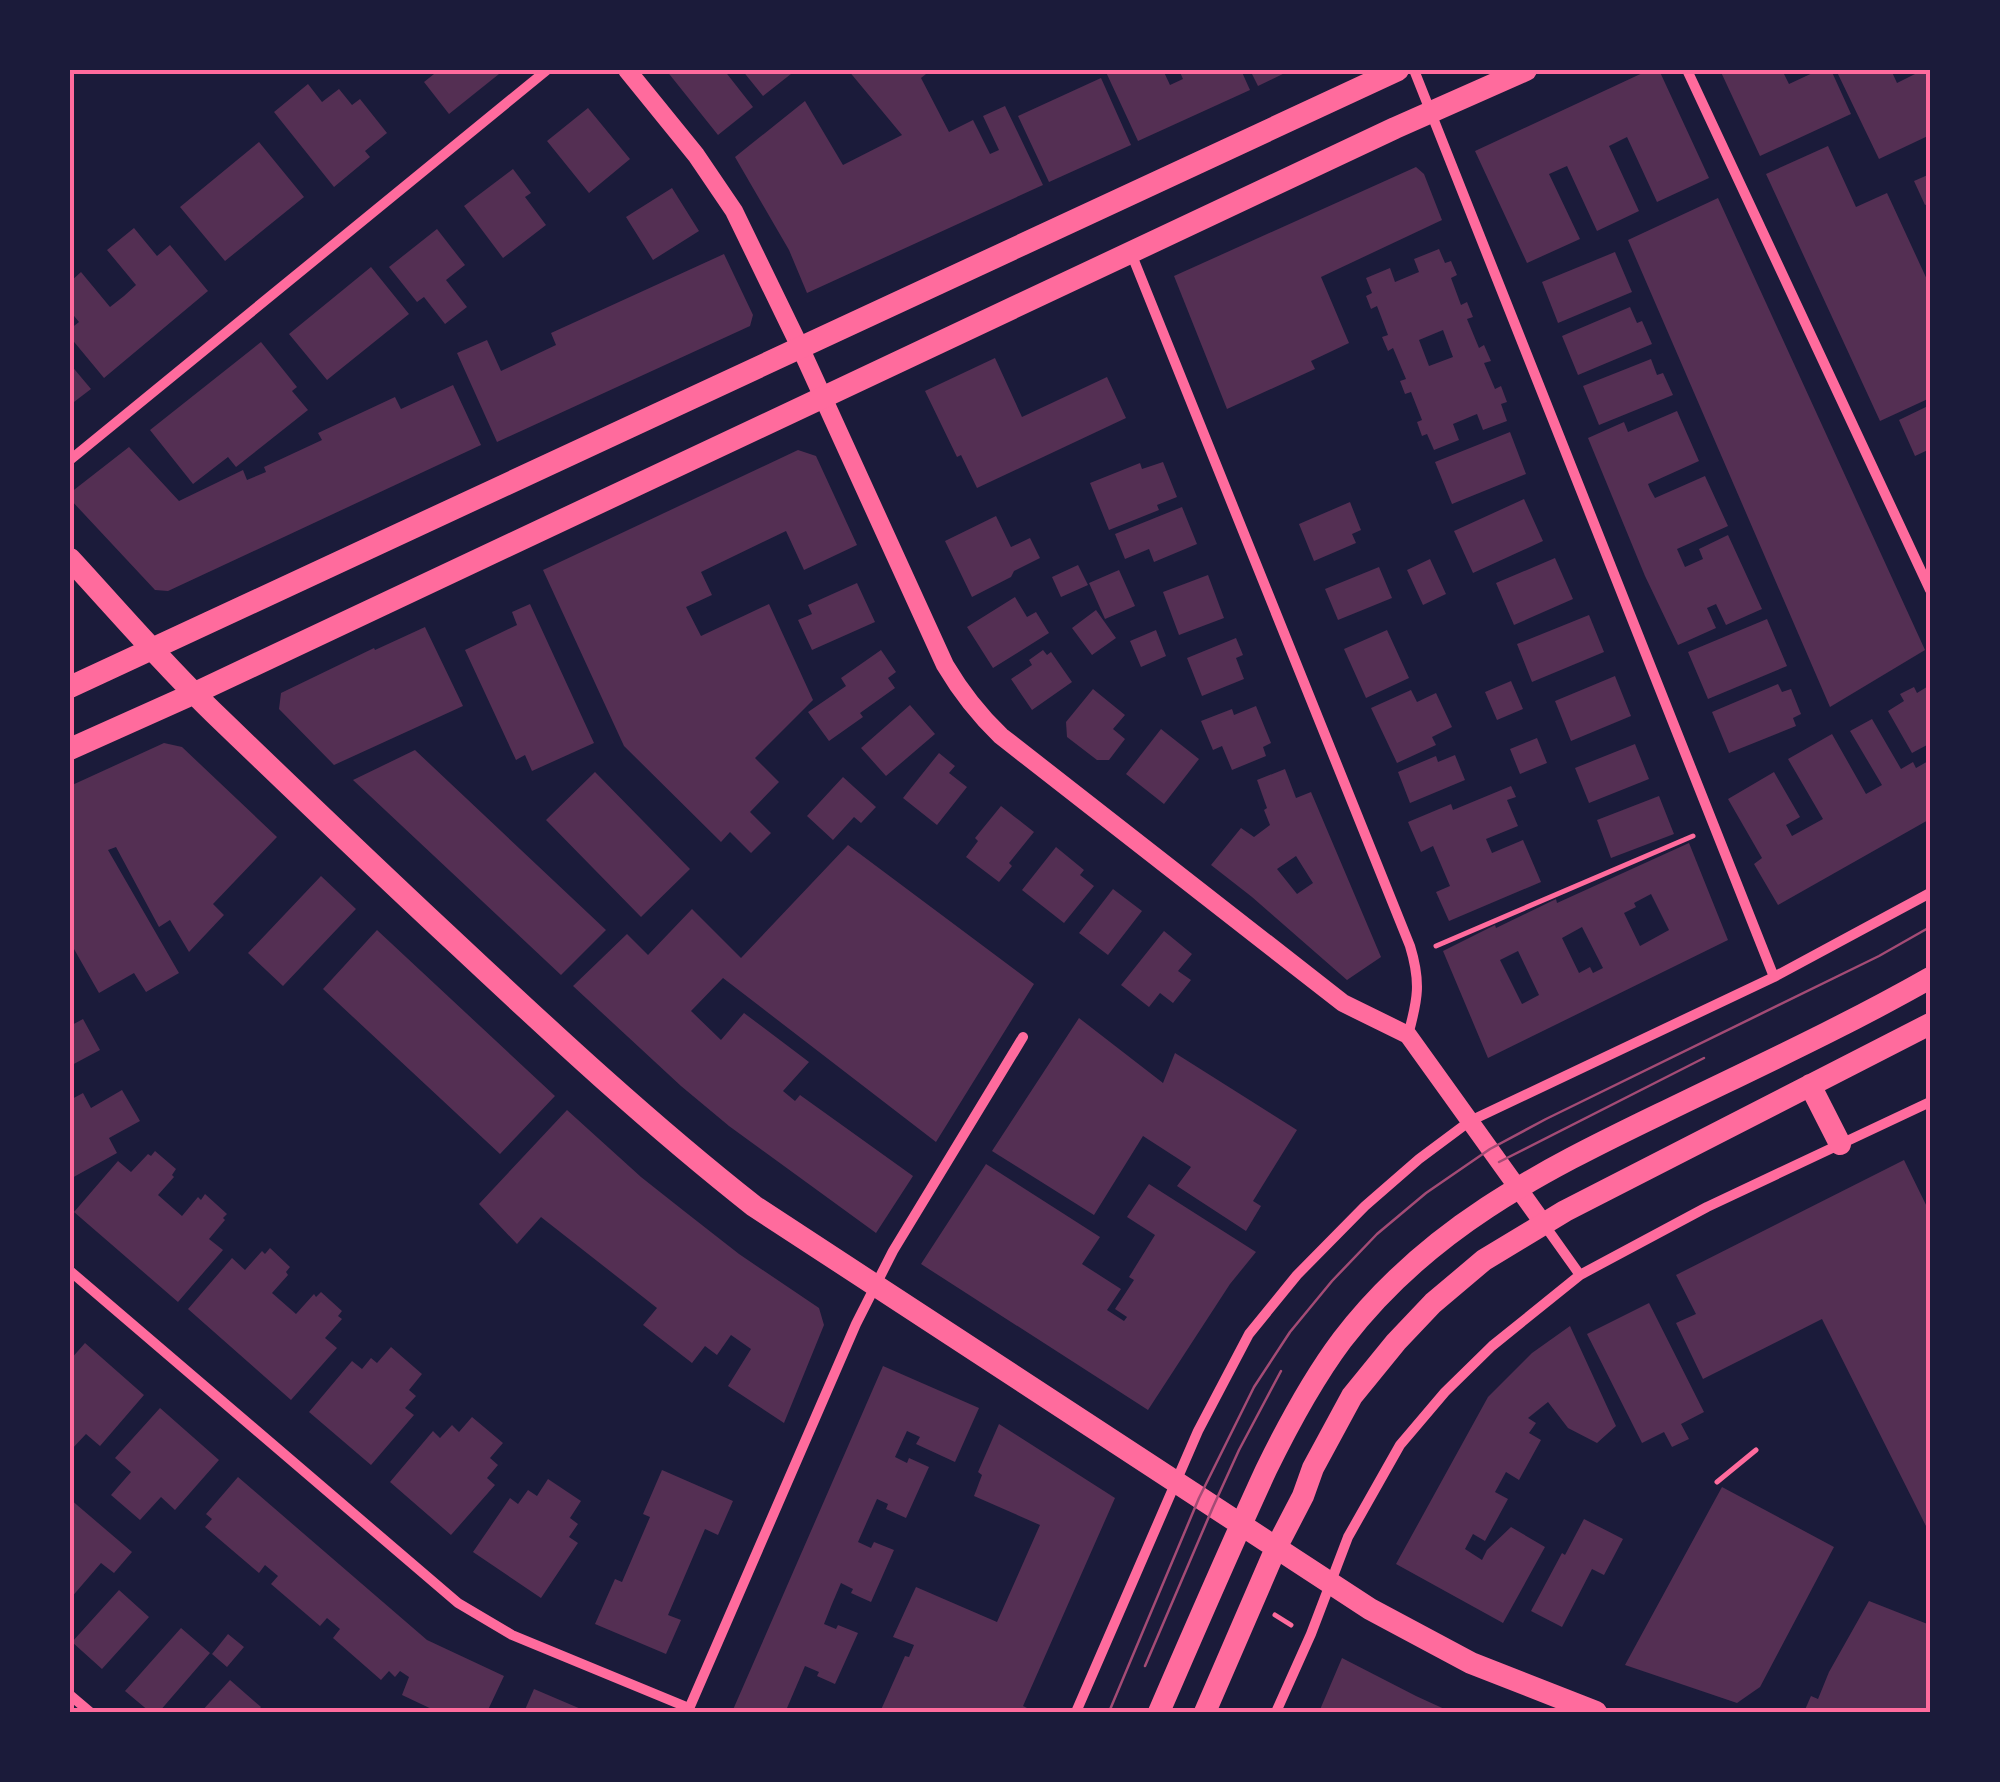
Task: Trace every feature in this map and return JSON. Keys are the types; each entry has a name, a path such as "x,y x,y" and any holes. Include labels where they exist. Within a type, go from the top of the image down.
{"main road":[{"path":"70,687 1398,70"},
{"path":"70,749 1526,70"},
{"path":"70,559 194,693 413,904 593,1071 754,1206 1370,1608 1472,1663 1596,1712"},
{"path":"1158,1712 1283,1434 1342,1340 1393,1283 1422,1256 1517,1187 1930,978"},
{"path":"1205,1712 1276,1548 1303,1496 1312,1468 1352,1396 1433,1302 1484,1260 1544,1224 1930,1024"},
{"path":"1810,1086 1840,1144"}],"street":[{"path":"70,460 547,70"},
{"path":"627,70 696,155 734,211 960,691 1000,736 1344,1003 1408,1035 1580,1275"},
{"path":"1414,70 1774,977"},
{"path":"1687,70 1930,590"},
{"path":"1130,252 1410,946 1418,974 1418,1002 1408,1035"},
{"path":"1076,1712 1210,1405 1249,1334 1296,1275 1365,1206 1470,1121 1774,977 1930,894"},
{"path":"70,1271 458,1602 512,1635 688,1710 875,1286 1023,1037"},
{"path":"1276,1712 1348,1537 1400,1445 1445,1392 1492,1346 1580,1275 1707,1207 1930,1102"},
{"path":"70,1695 90,1712"}],"path":[{"path":"1436,946 1692,836"},
{"path":"1717,1482 1756,1450"},
{"path":"1275,1615 1291,1624"}],"building":[{"path":"439,70 504,70 449,114 424,82"},
{"path":"666,70 724,70 753,107 718,135"},
{"path":"742,70 796,70 763,96"},
{"path":"848,70 931,70 921,78 949,132 973,120 990,154 999,150 983,116 1005,106 1043,185 807,293 789,250 735,157 805,101 843,165 902,135"},
{"path":"1105,70 1163,70 1170,85 1183,79 1179,70 1241,70 1250,90 1138,141"},
{"path":"1250,70 1291,70 1258,86"},
{"path":"1649,70 1659,70 1709,178 1657,202 1627,137 1609,146 1639,211 1597,231 1567,166 1549,174 1580,239 1527,263 1475,151"},
{"path":"1720,70 1782,70 1789,84 1819,70 1831,70 1851,114 1760,156"},
{"path":"1836,70 1891,70 1897,83 1930,70 1930,135 1879,159"},
{"path":"1101,78 1131,145 1049,182 1018,116"},
{"path":"308,84 322,102 339,89 352,105 360,99 387,133 365,151 370,157 334,187 274,112"},
{"path":"588,108 630,159 589,193 547,141"},
{"path":"259,142 304,197 225,261 180,207"},
{"path":"1828,146 1856,207 1887,193 1930,286 1930,398 1880,421 1766,174"},
{"path":"1416,167 1424,174 1442,220 1321,277 1349,343 1311,361 1315,369 1227,409 1174,276"},
{"path":"513,169 531,193 525,197 546,225 503,258 464,206"},
{"path":"1930,174 1930,203 1925,205 1914,181"},
{"path":"672,188 699,231 653,260 626,217"},
{"path":"1718,198 1925,650 1830,707 1628,240"},
{"path":"134,228 157,256 170,245 208,291 104,378 70,337 70,329 79,322 70,311 70,282 81,272 110,307 124,296 136,285 107,250"},
{"path":"437,229 465,265 446,280 467,307 445,324 424,297 417,302 389,267"},
{"path":"1439,249 1445,263 1451,261 1457,275 1451,278 1461,305 1467,302 1473,317 1467,319 1479,348 1484,345 1491,361 1484,363 1495,389 1501,386 1507,402 1501,404 1507,421 1483,430 1477,414 1453,424 1459,440 1434,450 1427,434 1422,436 1417,422 1422,420 1411,392 1405,394 1400,381 1406,379 1393,348 1388,351 1382,337 1388,335 1377,306 1371,309 1366,296 1372,293 1366,278 1390,268 1395,282 1419,272 1414,259","holes":["1443,330 1453,357 1429,366 1419,340"]},
{"path":"1615,252 1632,292 1558,323 1542,282"},
{"path":"724,254 753,315 750,326 497,442 457,353 487,340 501,371 556,345 551,333"},
{"path":"371,267 409,314 327,380 289,334"},
{"path":"1630,307 1637,323 1642,321 1652,344 1578,375 1562,336"},
{"path":"261,342 297,387 292,391 308,410 236,467 228,457 193,484 150,430"},
{"path":"995,358 1022,417 1107,377 1126,418 977,488 925,391"},
{"path":"1651,359 1657,375 1663,373 1673,395 1599,425 1583,386"},
{"path":"70,364 91,389 70,405"},
{"path":"453,385 481,445 168,591 155,590 70,499 70,493 129,447 179,501 243,470 247,480 266,472 264,467 322,440 318,433 395,397 401,409"},
{"path":"1930,405 1930,449 1915,456 1899,420"},
{"path":"1677,411 1699,461 1648,484 1650,489 1655,498 1705,476 1728,526 1677,549 1685,567 1703,559 1699,549 1728,535 1762,609 1726,625 1716,604 1707,608 1716,628 1678,645 1588,438 1624,422 1628,432"},
{"path":"1510,432 1526,474 1452,504 1435,462"},
{"path":"798,450 816,456 857,545 804,570 786,531 701,572 712,595 686,607 701,636 769,604 813,700 755,758 779,782 750,812 771,833 751,853 730,832 721,842 624,746 543,570"},
{"path":"1163,462 1177,497 1157,505 1159,510 1109,530 1090,483 1140,463 1142,469"},
{"path":"1524,499 1543,541 1473,573 1454,531"},
{"path":"1350,502 1361,530 1352,534 1356,543 1314,561 1299,524"},
{"path":"1182,507 1197,544 1154,562 1149,549 1125,559 1115,534"},
{"path":"996,516 1011,547 1030,538 1040,558 972,597 945,541"},
{"path":"1555,558 1573,599 1514,625 1496,583"},
{"path":"1430,559 1446,594 1423,605 1407,570"},
{"path":"1078,565 1088,585 1061,597 1052,577"},
{"path":"1379,567 1392,598 1338,620 1325,589"},
{"path":"1119,570 1135,606 1105,619 1089,583"},
{"path":"1208,575 1224,618 1179,635 1163,592"},
{"path":"857,583 875,622 812,650 798,620 812,614 808,605"},
{"path":"1015,597 1027,617 1036,612 1049,633 993,668 967,627"},
{"path":"530,604 594,743 532,771 525,755 516,760 465,650 517,625 512,612"},
{"path":"1096,610 1116,638 1092,655 1072,628"},
{"path":"1589,615 1604,652 1532,682 1517,644"},
{"path":"1767,619 1787,666 1708,699 1688,652"},
{"path":"425,627 463,706 334,765 279,709 281,693"},
{"path":"1156,630 1166,656 1141,667 1130,641"},
{"path":"1387,630 1409,678 1366,698 1344,649"},
{"path":"1236,638 1243,655 1236,658 1244,679 1202,696 1187,658"},
{"path":"881,650 896,672 888,678 895,688 829,741 808,712 846,686 841,678"},
{"path":"1043,650 1047,655 1051,652 1072,682 1032,710 1011,679 1032,665 1029,660"},
{"path":"1615,676 1631,716 1571,741 1555,701"},
{"path":"1511,681 1523,709 1497,720 1485,692"},
{"path":"1778,684 1782,692 1791,689 1801,714 1793,718 1796,726 1729,753 1712,712"},
{"path":"1930,685 1930,751 1927,745 1912,753 1888,711 1904,701 1900,694 1914,687 1917,693"},
{"path":"1093,689 1125,715 1113,729 1125,739 1109,760 1097,760 1067,737 1066,722"},
{"path":"1411,690 1417,702 1436,693 1452,727 1432,737 1436,745 1397,763 1371,708"},
{"path":"910,705 935,734 886,776 861,748"},
{"path":"1256,706 1271,743 1263,747 1266,756 1232,770 1222,746 1213,750 1201,721 1232,709 1234,715"},
{"path":"1872,719 1901,769 1913,762 1916,768 1930,760 1930,819 1778,905 1754,864 1762,858 1728,799 1774,772 1800,817 1786,825 1792,836 1823,819 1788,759 1832,734 1866,794 1882,785 1850,731"},
{"path":"1161,729 1199,759 1164,804 1126,774"},
{"path":"1537,738 1547,763 1520,774 1510,749"},
{"path":"164,743 182,747 277,837 213,904 224,915 189,952 170,920 159,927 116,847 108,850 179,973 146,992 134,973 99,993 70,942 70,786"},
{"path":"1635,744 1649,779 1589,803 1575,768"},
{"path":"415,750 606,930 561,975 353,780"},
{"path":"939,753 955,766 949,773 967,787 937,825 903,798"},
{"path":"1455,755 1465,780 1410,803 1398,772 1436,756 1438,762"},
{"path":"1285,769 1296,798 1311,792 1381,957 1347,980 1211,865 1241,828 1254,837 1270,825 1257,780","holes":["1296,856 1313,883 1297,894 1277,869"]},
{"path":"595,772 690,869 641,917 546,820"},
{"path":"843,777 876,807 861,823 854,817 833,840 807,816"},
{"path":"1511,786 1516,797 1507,800 1518,826 1486,839 1492,853 1523,840 1541,882 1449,921 1436,892 1450,886 1433,846 1421,852 1408,822 1451,804 1453,810"},
{"path":"1659,796 1674,834 1611,858 1597,820"},
{"path":"1001,806 1034,832 999,882 966,857 978,841 975,838"},
{"path":"1689,843 1728,940 1488,1058 1443,951 1556,899 1557,903","holes":["1651,894 1669,930 1640,946 1624,913","1582,927 1603,968 1593,973 1590,967 1579,973 1562,938","1518,951 1539,995 1522,1004 1500,960"]},
{"path":"848,845 1034,984 936,1142 723,978 691,1011 721,1040 744,1013 809,1062 783,1091 795,1101 800,1095 913,1176 876,1233 729,1126 573,986 627,934 648,955 692,909 741,958"},
{"path":"1056,847 1084,870 1080,875 1094,886 1064,923 1022,890"},
{"path":"321,876 356,909 283,986 248,953"},
{"path":"1113,889 1142,911 1108,955 1079,933"},
{"path":"377,930 555,1096 500,1154 323,989"},
{"path":"1164,931 1192,954 1178,971 1191,980 1173,1003 1160,993 1149,1007 1121,985"},
{"path":"1079,1018 1163,1083 1175,1053 1297,1130 1253,1201 1261,1206 1246,1231 1177,1186 1191,1167 1143,1136 1094,1215 992,1151"},
{"path":"83,1019 100,1050 70,1066 70,1026"},
{"path":"122,1090 140,1121 109,1138 117,1153 70,1179 70,1100 83,1093 91,1108"},
{"path":"567,1110 684,1211 819,1308 824,1325 784,1423 728,1386 751,1349 731,1335 717,1355 705,1346 692,1363 643,1325 657,1308 541,1217 517,1244 479,1204"},
{"path":"155,1151 176,1169 158,1195 182,1216 205,1194 227,1214 209,1239 223,1250 178,1302 74,1212 118,1161 131,1172"},
{"path":"1904,1160 1930,1213 1930,1534 1822,1319 1703,1379 1676,1323 1696,1314 1676,1275"},
{"path":"986,1164 1100,1237 1082,1264 1121,1289 1107,1310 1124,1321 1127,1317 1115,1309 1155,1235 1127,1217 1149,1184 1256,1252 1230,1284 1148,1410 921,1264"},
{"path":"270,1248 290,1267 272,1293 296,1314 314,1294 316,1297 321,1292 342,1311 338,1316 342,1319 325,1338 337,1348 291,1400 188,1309 232,1258 245,1270 262,1251 265,1254"},
{"path":"1649,1303 1704,1412 1681,1424 1689,1439 1672,1447 1664,1432 1642,1443 1587,1334"},
{"path":"1570,1326 1616,1426 1597,1443 1568,1428 1548,1402 1528,1418 1536,1423 1529,1433 1541,1440 1519,1480 1506,1472 1495,1492 1508,1499 1485,1541 1473,1534 1465,1549 1482,1560 1511,1527 1545,1547 1503,1623 1396,1564 1488,1397 1532,1353"},
{"path":"85,1343 144,1395 100,1446 86,1434 70,1451 70,1360"},
{"path":"391,1347 422,1374 409,1390 416,1396 405,1408 414,1415 371,1465 309,1412 352,1361 362,1369 371,1358 377,1363"},
{"path":"883,1366 979,1408 955,1462 916,1444 920,1437 907,1431 895,1457 929,1467 906,1518 886,1509 888,1504 877,1499 858,1542 871,1548 874,1542 894,1550 871,1602 851,1593 853,1589 841,1583 824,1624 858,1633 835,1684 805,1666 787,1708 796,1712 732,1712"},
{"path":"160,1408 219,1460 175,1510 161,1497 140,1520 111,1495 131,1472 115,1458"},
{"path":"472,1417 503,1443 490,1458 498,1465 487,1478 495,1485 451,1535 390,1482 433,1431 440,1438 452,1425 459,1432"},
{"path":"999,1424 1115,1498 1023,1706 1026,1712 880,1712 905,1656 909,1657 914,1645 893,1637 916,1587 997,1622 1040,1525 974,1496 982,1475 978,1472"},
{"path":"662,1470 733,1501 718,1535 705,1529 668,1615 681,1620 666,1654 595,1624 615,1579 622,1582 650,1517 643,1514"},
{"path":"238,1477 427,1640 504,1676 487,1712 438,1712 402,1695 409,1677 400,1671 395,1677 389,1671 381,1680 333,1638 340,1629 327,1618 320,1626 271,1584 278,1576 265,1565 259,1573 205,1527 212,1519 206,1514"},
{"path":"548,1479 581,1501 570,1518 578,1524 569,1537 578,1543 541,1598 473,1552 510,1498 518,1504 528,1490 537,1496"},
{"path":"1722,1487 1834,1547 1760,1687 1737,1703 1625,1665"},
{"path":"70,1499 132,1552 114,1573 101,1563 70,1599"},
{"path":"1584,1519 1623,1539 1604,1575 1592,1569 1562,1627 1531,1611"},
{"path":"119,1590 149,1617 102,1669 72,1642"},
{"path":"1869,1601 1930,1625 1930,1712 1804,1712 1811,1696 1818,1699"},
{"path":"181,1628 210,1653 159,1712 150,1712 125,1691"},
{"path":"228,1634 244,1647 227,1667 212,1654"},
{"path":"1342,1658 1416,1696 1451,1712 1319,1712"},
{"path":"230,1680 261,1707 257,1712 201,1712"},
{"path":"534,1689 588,1712 524,1712"}],"tram line":[{"path":"1109,1712 1199,1498 1254,1387 1290,1332 1377,1234 1426,1193 1490,1149 1930,927"},
{"path":"1499,1162 1704,1058"},
{"path":"1145,1666 1239,1450 1281,1371"}]}
